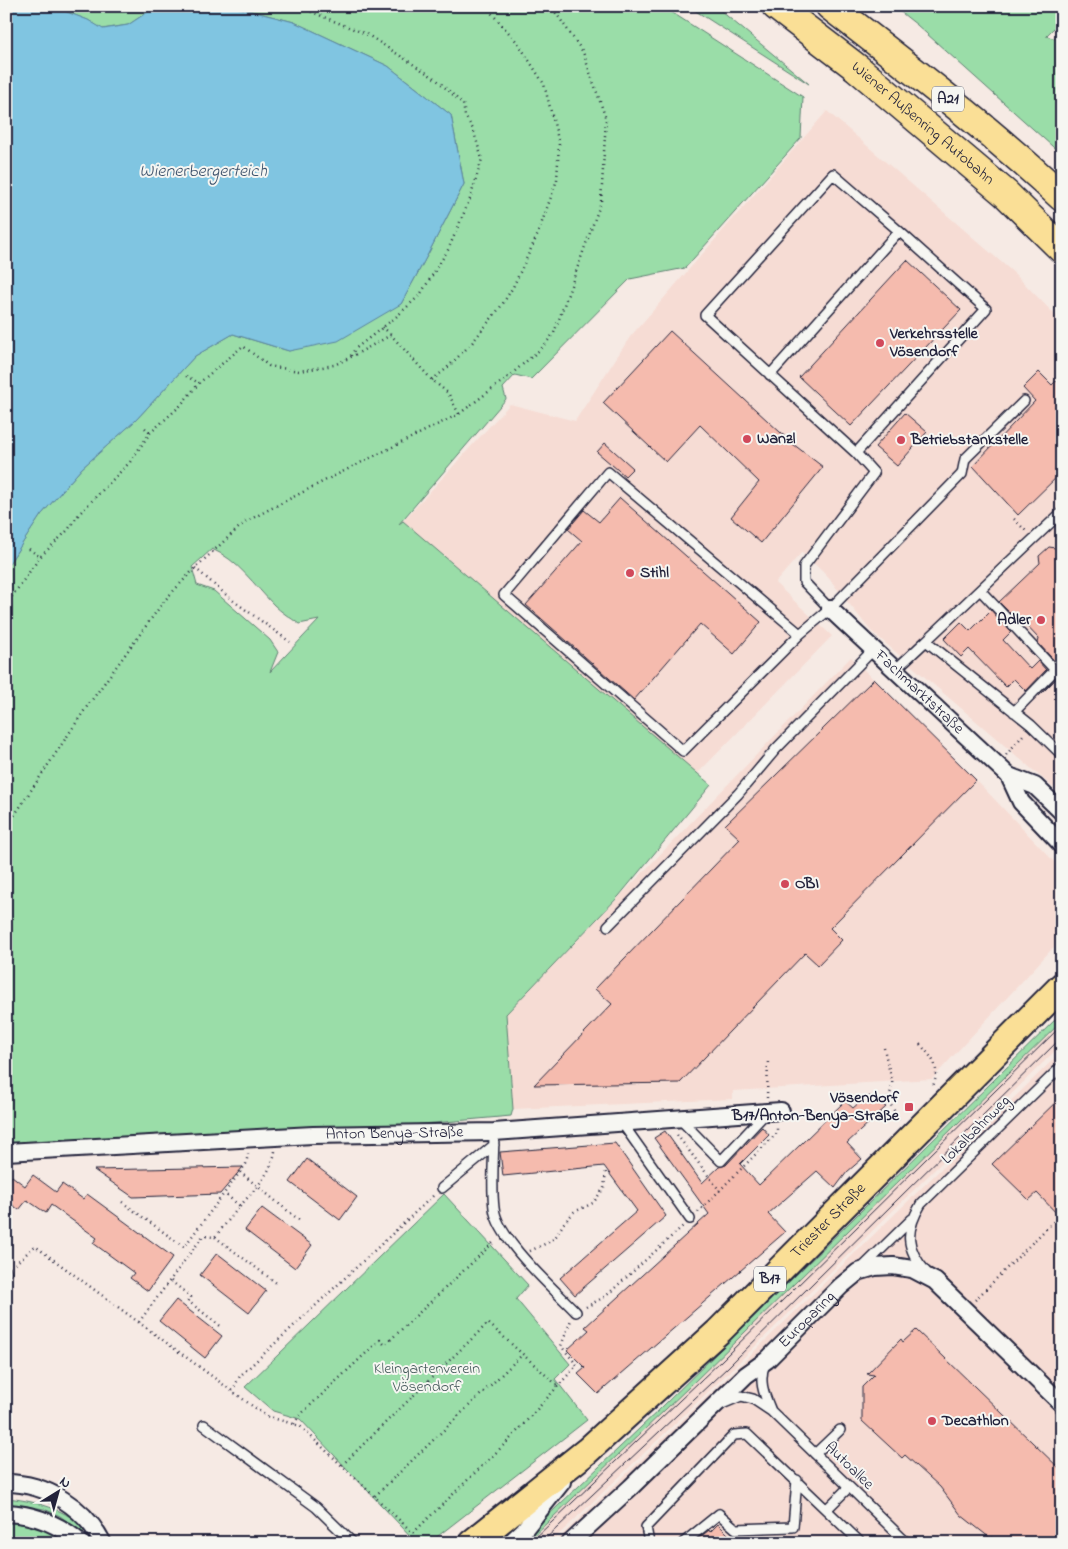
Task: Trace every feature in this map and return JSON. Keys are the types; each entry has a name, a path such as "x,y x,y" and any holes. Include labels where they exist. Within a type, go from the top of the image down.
{"highway":[{"name":"Wiener Außenring Autobahn","path":"776,6 865,74 1006,194 1062,249"},
{"name":"Wiener Außenring Autobahn","path":"830,6 938,91 1031,168 1062,197"}],"main road":[{"name":"Triester Straße","path":"472,1543 587,1451 719,1331 1062,986"}],"street":[{"name":"Fachmarktstraße","path":"830,609 1008,776 1021,802 1062,845"},
{"name":"Fachmarktstraße","path":"1008,776 1036,786 1062,812"},
{"name":"Anton Benya-Straße","path":"6,1152 277,1137 494,1138 672,1118 774,1111"},
{"name":"Europaring","path":"570,1543 632,1486 746,1375 767,1360 841,1286 858,1272 876,1267 912,1269 935,1282 1062,1404"},
{"path":"510,1543 523,1530 587,1451"},
{"path":"6,1483 30,1486 47,1491 63,1500 78,1510 91,1523 103,1543"},
{"path":"6,1513 24,1513 44,1519 62,1528 81,1543"}],"lane":[{"path":"830,609 804,582 804,566 874,473 856,453 705,316 833,174 986,309 856,453"},
{"path":"770,375 899,231"},
{"path":"800,634 608,472 504,595 683,751 800,634 830,609 962,474 965,459 1024,401"},
{"path":"895,670 1062,512"},
{"path":"980,590 1055,670 1014,712"},
{"path":"926,641 1031,725 1062,755"},
{"path":"608,926 738,794 776,749 873,650"},
{"name":"Lokalbahnweg","path":"914,1217 921,1204 1062,1066"},
{"path":"672,1118 721,1161 774,1111"},
{"path":"622,1123 690,1219"},
{"path":"442,1188 494,1138"},
{"path":"494,1138 494,1210 499,1227 521,1254 576,1312"},
{"path":"858,1272 914,1217"},
{"path":"914,1217 909,1230 909,1242 914,1255 935,1282"},
{"name":"Autoallee","path":"767,1360 761,1381 762,1391 771,1411"},
{"name":"Autoallee","path":"712,1408 741,1396 753,1399 771,1411 849,1487 896,1539 907,1543"},
{"path":"204,1425 316,1507 353,1543"},
{"path":"815,1454 840,1430"},
{"path":"649,1543 646,1527 734,1435 747,1434 861,1543"},
{"path":"683,1543 720,1514 736,1529 793,1527 797,1480"},
{"path":"827,1509 849,1487"}],"path":[{"path":"297,6 368,35 436,79 462,104 465,116 474,129 482,159 470,199 448,250 420,295 355,349 349,358"},
{"path":"432,380 446,370 472,343 513,288 537,236 558,180 559,143 544,84 518,43 485,6"},
{"path":"6,828 86,708 159,608 195,568 245,522 459,414 508,377 543,347 554,333 601,202 606,119 583,52 551,6"},
{"path":"382,327 432,380 448,393 459,414"},
{"path":"6,605 40,557 68,530 79,514 130,462 150,433 180,406 199,383 243,346 269,366 298,371 334,365 391,335"},
{"path":"186,376 199,383"},
{"path":"144,428 150,433"},
{"path":"1014,519 1021,526"},
{"path":"29,549 40,557"},
{"path":"195,568 238,605 290,642"},
{"path":"1019,739 1023,735"},
{"path":"920,1044 936,1063 936,1079 933,1087"},
{"path":"884,1048 889,1075 892,1080 888,1100 900,1121"},
{"path":"768,1059 774,1111"},
{"path":"672,1118 720,1191"},
{"path":"215,1237 267,1174 274,1158 277,1137"},
{"path":"122,1202 184,1247 246,1164 252,1138"},
{"path":"240,1172 299,1220"},
{"path":"521,1254 550,1241 574,1212 593,1203 604,1188 606,1172"},
{"path":"232,1391 240,1376 442,1188"},
{"path":"225,1194 240,1206"},
{"path":"965,1310 1059,1216"},
{"path":"294,1424 299,1416 380,1340 385,1345 503,1232"},
{"path":"139,1323 203,1236 215,1237 279,1285"},
{"path":"6,1272 35,1246 266,1416 300,1426 413,1533 512,1437 577,1365 561,1346 569,1324 576,1312"},
{"path":"171,1281 191,1297 188,1301 223,1328"},
{"path":"342,1465 488,1323 558,1386"},
{"path":"375,1496 523,1354"}],"shaded area":[{"path":"827,111 1015,274 1062,322 1062,795 870,630 827,576 802,552 775,583 832,636 697,774 403,521 510,404 575,421 630,337"},
{"path":"851,657 976,780 1062,870 1062,938 932,1079 733,1091 733,1099 513,1109 506,1014"},
{"path":"1062,1021 1062,1044 731,1370 550,1543 526,1543 689,1387"},
{"path":"1062,1051 1062,1543 554,1543 730,1375"}],"green space":[{"path":"51,6 193,6 149,11 128,25 102,29 88,20"},
{"path":"232,6 662,6 803,97 801,138 685,268 630,279 531,379 515,375 503,388 506,399 399,524 403,521 711,785 619,896 506,1014 513,1109 511,1116 389,1127 6,1146 6,568 41,515 82,468 135,421 195,356 233,334 289,351 401,304 464,184 451,115 388,66 294,22","holes":["212,549 238,566 277,608 299,624 319,620 270,672 278,652 270,640 214,591 197,585 192,567"]},
{"path":"688,6 715,6 809,84"},
{"path":"893,6 1062,6 1062,20 1046,36 1062,41 1062,155 917,25"},
{"path":"1062,1013 1062,1021 689,1387 526,1543 519,1543 660,1409"},
{"name":"Kleingartenverein Vösendorf","path":"444,1194 528,1285 516,1299 570,1364 555,1379 587,1420 429,1543 417,1543 300,1419 273,1411 245,1387"},
{"path":"6,1498 26,1501 60,1511 78,1523 84,1531 83,1533 60,1516 44,1509 6,1503"},
{"path":"6,1523 39,1525 65,1543 6,1543"}],"water":[{"name":"Wienerbergerteich","path":"6,6 51,6 88,20 103,29 128,25 149,11 193,6 232,6 294,22 388,66 451,115 464,184 401,304 338,341 289,351 233,334 195,356 135,421 82,468 41,515 6,568"}],"building":[{"name":"Verkehrsstelle Vösendorf","path":"907,260 961,310 851,426 799,377"},
{"name":"Wanzl","path":"670,331 793,444 823,467 761,543 731,517 759,482 700,425 666,462 603,403"},
{"path":"1039,372 1052,385 1056,381 1062,387 1062,472 1018,515 973,466 1035,401 1023,388"},
{"name":"Betriebstankstelle","path":"905,413 927,432 897,466 875,447"},
{"path":"605,443 633,468 625,476 597,452"},
{"name":"Stihl","path":"620,498 761,622 734,654 700,624 634,700 526,605 582,541 568,529 584,510 599,522"},
{"path":"1049,547 1062,549 1062,673 1039,696 1059,674 1061,668 1038,643 1039,639 1022,621 1020,623 999,602 1040,563 1039,556"},
{"path":"991,610 1011,632 1003,640 1030,669 1038,661 1046,670 1026,691 1014,679 1006,687 969,649 961,657 944,639 961,622 970,631"},
{"name":"OBI","path":"874,679 976,780 830,928 842,940 818,965 805,953 680,1083 534,1085 612,1004 595,989 740,839 725,825"},
{"path":"870,1096 886,1107 847,1143 862,1159 847,1172 835,1188 817,1171 768,1214 785,1232 598,1394 578,1374 585,1368 567,1350 589,1330 585,1327 709,1214 654,1138 665,1131 702,1183 719,1167 726,1165 762,1127 769,1135 740,1164 759,1185 845,1101 853,1108"},
{"path":"1062,1096 1062,1219 1037,1193 1029,1200 992,1164"},
{"path":"615,1143 666,1216 575,1295 560,1278 637,1211 604,1166 503,1176 500,1152"},
{"path":"307,1159 357,1197 340,1220 290,1182"},
{"path":"243,1167 220,1194 133,1197 94,1170"},
{"path":"33,1175 56,1192 62,1184 83,1199 87,1194 173,1257 148,1291 130,1278 134,1273 93,1243 97,1238 51,1205 46,1213 27,1200 19,1210 6,1200 6,1185 12,1176 25,1186"},
{"path":"262,1208 312,1245 295,1268 245,1230"},
{"path":"217,1253 266,1291 249,1313 200,1275"},
{"path":"176,1300 222,1336 205,1358 159,1321"},
{"path":"916,1330 1062,1471 1062,1537 1055,1543 998,1543 993,1537 990,1538 961,1515 940,1487 905,1455 902,1458 862,1421 862,1387 874,1375 867,1374 901,1339 903,1342"},
{"path":"718,1524 737,1543 693,1543 709,1530 710,1532"}],"tram line":[{"path":"530,1543 722,1360 1062,1025"},
{"path":"541,1543 728,1367 1062,1037"}],"place":[{"name":"Verkehrsstelle Vösendorf","path":"880,343"},
{"name":"Wanzl","path":"747,439"},
{"name":"Betriebstankstelle","path":"901,440"},
{"name":"Stihl","path":"630,573"},
{"name":"Adler","path":"1041,620"},
{"name":"OBI","path":"785,884"},
{"name":"Vösendorf B17/Anton-Benya-Straße","path":"909,1107"},
{"name":"Decathlon","path":"932,1421"}]}
